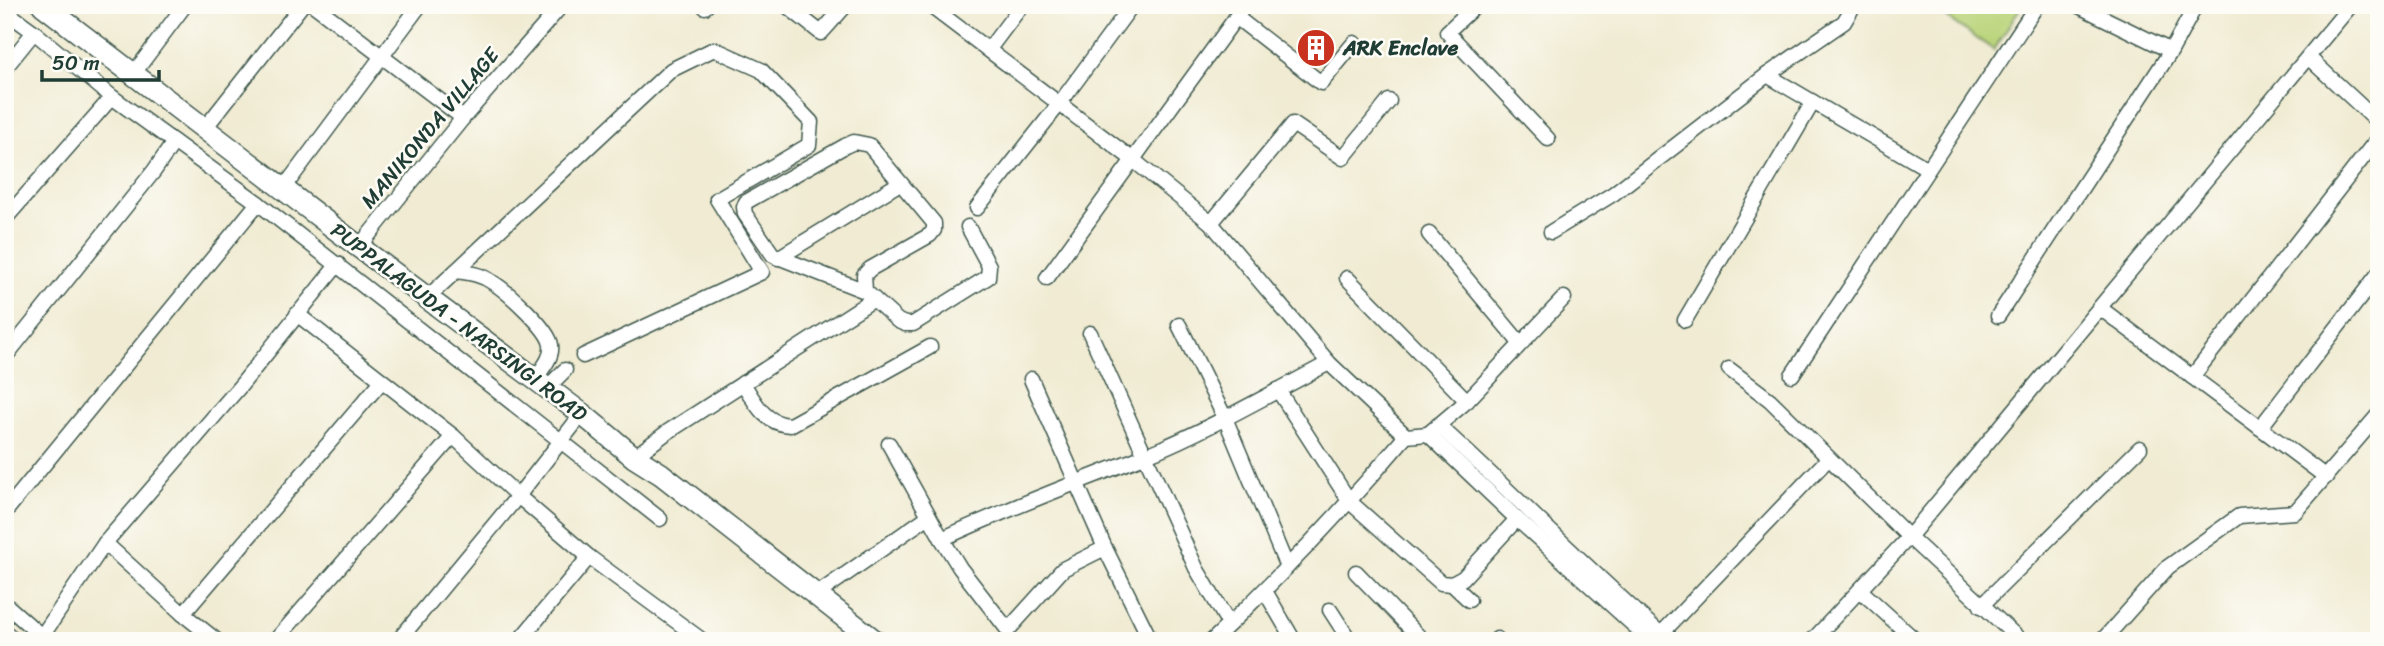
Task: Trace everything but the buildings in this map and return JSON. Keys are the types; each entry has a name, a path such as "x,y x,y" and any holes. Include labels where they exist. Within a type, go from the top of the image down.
{"street":[{"path":"134,73 185,5"},
{"path":"205,128 302,5"},
{"path":"314,5 463,118"},
{"path":"283,189 420,5"},
{"name":"MANIKONDA VILLAGE","path":"359,247 463,118 562,5"},
{"path":"786,5 821,33 846,5"},
{"path":"929,5 1060,103 1211,223 1329,363 1406,436"},
{"path":"989,49 1022,5"},
{"path":"977,208 1060,103 1132,5"},
{"path":"1047,278 1245,5"},
{"path":"1476,5 1447,32 1548,139"},
{"path":"1551,232 1613,194 1767,75 1844,22 1854,5"},
{"path":"1792,375 2037,5"},
{"path":"2077,5 2171,51"},
{"path":"1998,316 2171,51 2196,5"},
{"path":"1812,641 1909,537 2351,5"},
{"name":"PUPPALAGUDA - NARSINGI ROAD","path":"54,8 283,189 582,414 634,457 661,474 875,641"},
{"path":"5,11 112,97 338,264 660,519"},
{"path":"1236,18 1321,83 1354,43"},
{"path":"5,68 34,32"},
{"path":"427,298 671,71 714,49 761,70 811,122 809,145 718,199 762,272 583,356"},
{"path":"2308,57 2379,123"},
{"path":"1767,75 1928,169"},
{"path":"5,219 112,97"},
{"path":"1211,223 1293,124 1343,158 1389,101"},
{"path":"1685,320 1813,102"},
{"path":"2192,377 2379,137"},
{"path":"5,357 174,142"},
{"path":"870,295 864,275 930,235 934,230 934,223 869,145 854,142 746,202 744,208 749,221 773,255 870,295 898,321 905,324 913,324 986,280 990,272 989,266 968,227"},
{"path":"779,258 901,183"},
{"path":"5,512 258,203"},
{"path":"1429,234 1520,343"},
{"path":"5,604 45,638 105,543 242,384 338,264"},
{"path":"456,271 476,274 492,282 531,317 548,338 551,352 541,384"},
{"path":"2260,428 2379,273"},
{"path":"1347,278 1467,401"},
{"path":"634,457 870,295"},
{"path":"1212,641 1265,591 1350,502 1406,436 1433,430 1467,401 1564,299"},
{"path":"2100,308 2326,477"},
{"path":"297,314 453,436 589,557 703,641"},
{"path":"1179,325 1225,418 1287,567"},
{"path":"1090,333 1196,568 1229,624"},
{"path":"743,383 761,412 779,424 790,425 930,347"},
{"path":"942,539 1145,455 1225,418 1329,363"},
{"path":"1729,369 1770,400 1909,537 2021,641"},
{"path":"541,384 565,370"},
{"path":"1031,379 1105,548 1151,641"},
{"path":"183,614 381,382"},
{"path":"1279,390 1350,502 1441,583 1452,584 1462,578 1517,519"},
{"path":"398,641 582,414"},
{"path":"2102,641 2168,566 2239,516 2295,512 2379,414"},
{"path":"1433,430 1517,519 1660,638"},
{"path":"1433,430 1510,491 1660,638"},
{"path":"275,641 453,436"},
{"path":"889,444 942,539 1005,635 1063,569 1105,548"},
{"path":"1981,606 2140,448"},
{"path":"1660,638 1828,459"},
{"path":"816,595 929,516"},
{"path":"105,543 217,641"},
{"path":"519,641 589,557"},
{"path":"1356,572 1423,641"},
{"path":"1452,584 1469,600"},
{"path":"1860,590 1916,641"},
{"path":"1265,591 1294,641"},
{"path":"1330,610 1350,641"},
{"path":"5,632 16,641"}],"green space":[{"path":"1928,5 2022,5 1994,50"}],"place":[{"name":"ARK Enclave","path":"1316,48"}]}
